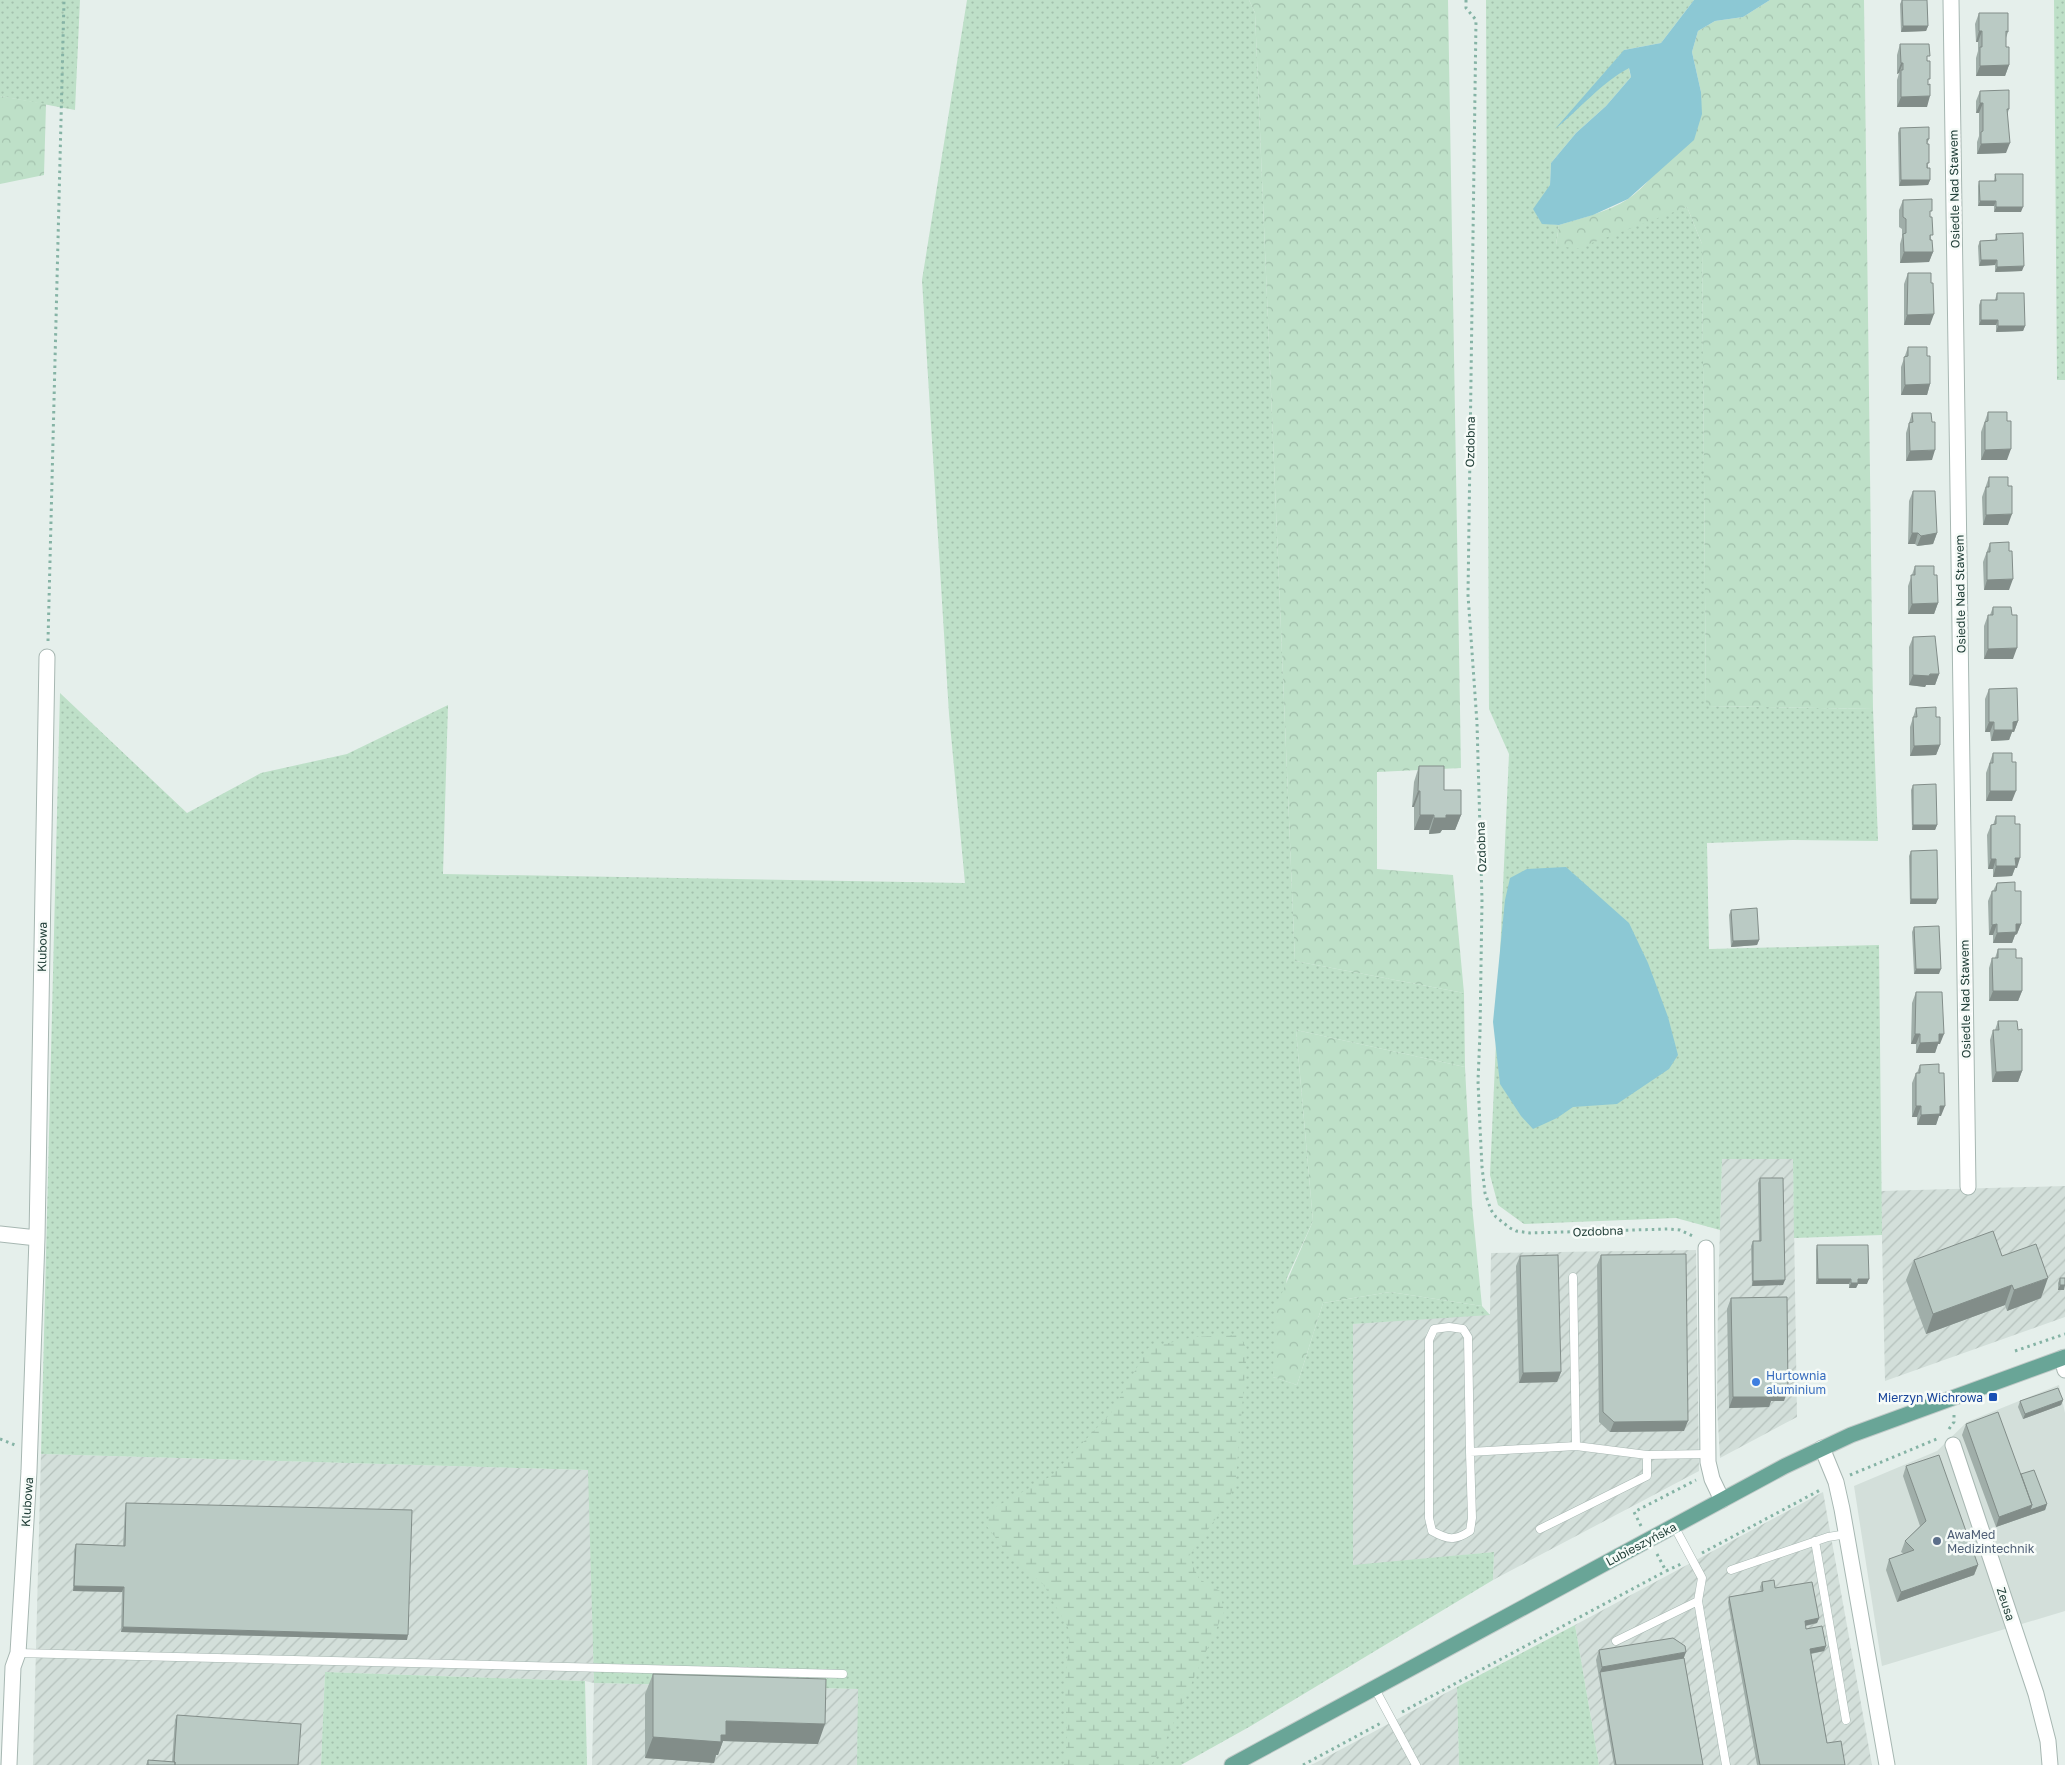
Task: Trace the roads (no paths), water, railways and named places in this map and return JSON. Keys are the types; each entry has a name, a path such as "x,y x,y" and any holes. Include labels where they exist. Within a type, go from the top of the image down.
{"main road":[{"name":"Lubieszyńska","path":"1232,1765 1722,1500 1822,1448 1888,1422 2064,1362"}],"street":[{"name":"Osiedle Nad Stawem","path":"1951,0 1968,1187"},
{"name":"Klubowa","path":"9,1765 13,1667 18,1653 30,1464 37,1238 47,657"},
{"path":"0,1234 37,1238"},
{"path":"1706,1248 1708,1454 1710,1472 1722,1500"},
{"name":"Zeusa","path":"1947,1441 2036,1694 2048,1741 2050,1765"},
{"path":"1822,1448 1836,1482 1847,1534 1887,1765"}],"lane":[{"path":"1573,1277 1576,1446"},
{"path":"1449,1327 1462,1329 1468,1337 1470,1452 1472,1518 1470,1531 1458,1539 1443,1538 1432,1531 1429,1518 1429,1340 1434,1329 1449,1327"},
{"path":"1470,1452 1576,1446 1647,1455 1708,1454"},
{"path":"1540,1529 1647,1476 1647,1455"},
{"path":"1674,1526 1702,1578 1698,1601 1726,1765"},
{"path":"1731,1570 1815,1541 1847,1534"},
{"path":"1815,1541 1846,1720"},
{"path":"1616,1641 1698,1601"},
{"path":"18,1653 843,1674"},
{"path":"1375,1689 1416,1765"}],"water":[{"path":"1694,0 1770,0 1743,17 1715,21 1698,31 1692,52 1701,92 1702,114 1694,140 1628,199 1593,215 1559,225 1542,224 1533,209 1550,185 1551,163 1576,133 1606,106 1631,77 1629,68 1600,89 1555,129 1624,50 1661,43"},
{"path":"1566,867 1629,923 1648,963 1668,1017 1678,1055 1669,1069 1617,1104 1573,1107 1557,1118 1533,1129 1521,1116 1500,1084 1493,1022 1505,900 1510,878 1527,869"}],"place":[{"name":"Hurtownia aluminium","path":"1756,1382"},
{"name":"Mierzyn Wichrowa","path":"1993,1397"},
{"name":"AwaMed Medizintechnik","path":"1937,1541"}]}
